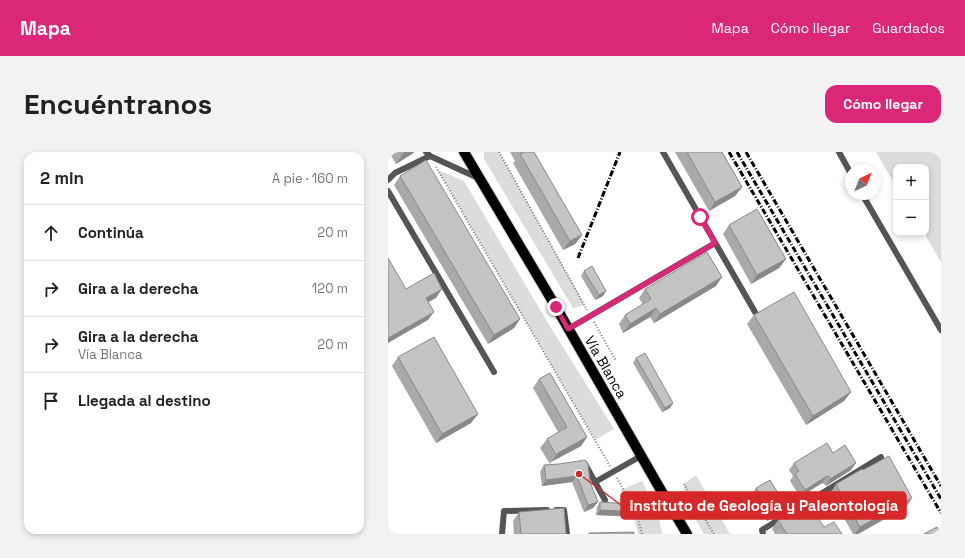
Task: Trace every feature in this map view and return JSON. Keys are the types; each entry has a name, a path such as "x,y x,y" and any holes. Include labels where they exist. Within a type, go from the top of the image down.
{"main road":[{"name":"Vía Blanca","path":"464,152 687,534"},
{"path":"678,519 678,534"}],"lane":[{"path":"662,152 756,312"},
{"path":"839,152 846,164"},
{"path":"388,180 395,173 428,154 480,179"},
{"path":"388,191 494,372"},
{"path":"865,200 941,330"},
{"path":"568,329 715,243"},
{"path":"594,482 641,456"},
{"path":"763,534 762,530 881,457"},
{"path":"576,462 583,461 605,500"},
{"path":"502,534 504,511 564,510 567,534"}],"path":[{"path":"499,152 616,362"},
{"path":"428,154 614,472 628,497 642,534"},
{"path":"684,484 714,534"}],"shaded area":[{"path":"484,152 499,152 585,305 573,308 484,159"},
{"path":"876,152 941,152 941,262 926,236 929,236 929,164 893,164 893,181"},
{"path":"438,170 464,181 548,323 614,429 595,440"},
{"path":"696,475 730,534 704,534 683,498 684,484"},
{"path":"642,481 658,514 662,534 638,534 634,518 621,490"}],"building":[{"path":"522,152 534,152 582,235 570,241 520,154 523,153"},
{"path":"687,152 722,152 742,187 715,202"},
{"path":"426,160 520,319 494,335 400,176"},
{"path":"757,209 786,259 757,275 729,225"},
{"path":"707,252 722,277 660,314 656,308 630,324 625,315 651,299 645,289"},
{"path":"388,258 406,289 434,273 442,289 426,298 434,312 388,338"},
{"path":"592,266 606,291 599,295 584,271"},
{"path":"794,292 851,392 813,416 754,315"},
{"path":"434,337 478,414 442,434 398,357"},
{"path":"645,353 673,403 665,408 636,358"},
{"path":"550,373 587,437 556,455 547,439 567,427 539,379"},
{"path":"827,443 833,453 845,445 856,463 830,479 829,476 827,476 805,490 795,474 799,471 794,463"},
{"path":"889,456 912,498 860,527 836,484"},
{"path":"585,460 588,464 590,482 598,502 588,505 577,476 546,480 544,465"},
{"path":"770,480 786,506 772,514 756,488"},
{"path":"600,502 645,505 644,512 600,510"},
{"path":"808,502 824,527 834,522 842,534 787,534 778,520"},
{"path":"564,508 566,534 521,534 519,512"},
{"path":"937,527 941,534 924,534"},
{"path":"634,532 634,534 589,534 589,533"}],"railway":[{"path":"578,258 620,152"},
{"path":"729,152 941,513"},
{"path":"737,152 941,499"},
{"path":"746,152 941,486"}],"place":[{"name":"Instituto de Geología y Paleontología","path":"579,474"}],"route":[{"path":"556,307 568,329 715,243 700,217"}]}
